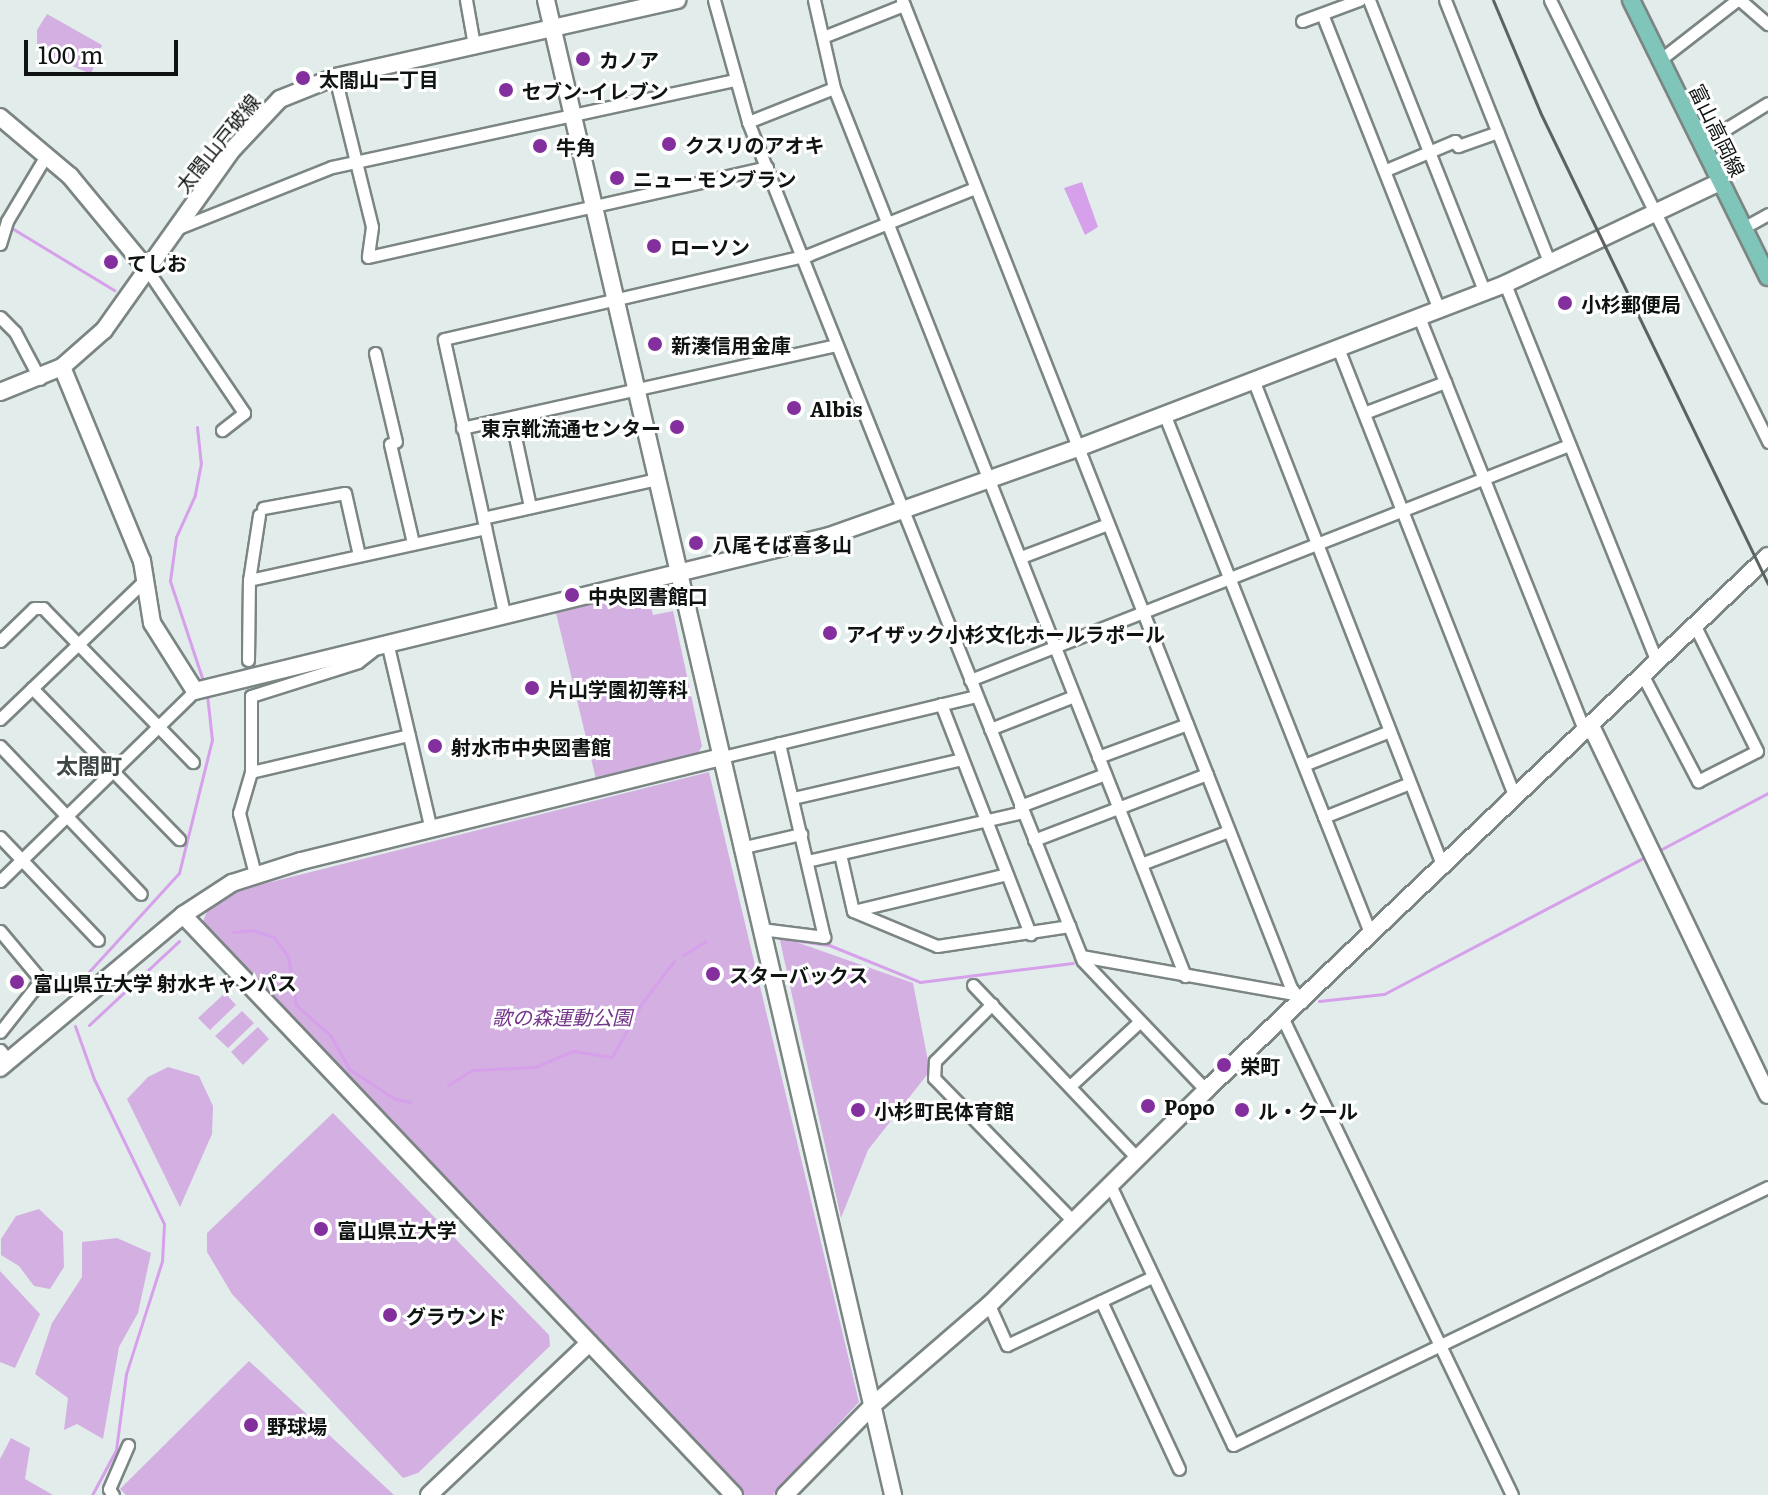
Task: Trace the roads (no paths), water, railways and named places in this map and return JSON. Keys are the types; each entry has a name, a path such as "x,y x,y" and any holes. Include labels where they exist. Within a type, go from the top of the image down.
{"main road":[{"name":"富山高岡線","path":"1631,0 1768,277"}],"street":[{"path":"466,0 474,45"},
{"path":"546,0 681,574 718,758 893,1495"},
{"name":"太閤山戸破線","path":"0,392 40,379 62,367 104,330 172,231 258,118 280,99 335,77 677,0"},
{"path":"714,0 733,80 748,122 1081,956 1139,1022 1206,1090"},
{"path":"814,0 834,88 1185,976"},
{"path":"1302,21 1359,0"},
{"path":"1369,0 1484,291"},
{"path":"1445,0 1550,264"},
{"path":"1550,0 1768,442"},
{"path":"1661,59 1738,0 1768,24"},
{"path":"823,37 903,3 1142,612 1298,998"},
{"path":"1322,14 1439,310"},
{"path":"335,77 372,227 368,257 767,167"},
{"path":"172,231 332,167 357,166 733,80"},
{"path":"748,122 834,88"},
{"path":"1703,143 1768,103"},
{"path":"0,117 47,154 146,268 244,413 222,430"},
{"path":"1386,170 1429,151 1498,132"},
{"path":"0,244 7,221 47,154"},
{"path":"0,881 158,727 202,689 504,613 681,574 903,511 1165,416 1505,284 1720,182"},
{"path":"504,613 444,339 801,255 975,188"},
{"path":"1743,228 1768,214"},
{"path":"1505,284 1657,663"},
{"path":"0,317 15,332 40,379"},
{"path":"1419,317 1588,729 1768,1095"},
{"path":"462,428 836,345"},
{"path":"1338,348 1515,797"},
{"path":"375,353 413,543"},
{"path":"62,367 146,579 152,623 202,689"},
{"path":"1254,382 1443,867"},
{"path":"1364,413 1445,382"},
{"path":"1165,416 1371,935"},
{"path":"511,418 530,507"},
{"path":"970,680 1569,445"},
{"path":"249,580 413,543 530,507 657,479"},
{"path":"248,660 249,580 261,512 345,493 359,555"},
{"path":"1021,557 1108,524"},
{"path":"785,1495 873,1405 989,1305 1111,1187 1298,998 1371,935 1768,556"},
{"path":"0,719 146,579"},
{"path":"0,641 34,608 43,608 193,762"},
{"path":"1643,676 1698,781 1757,751 1695,626"},
{"path":"383,644 409,735 431,830"},
{"path":"255,874 239,813 251,772 251,696 358,662 383,644"},
{"path":"32,688 179,839"},
{"path":"3,1060 207,896 255,874 976,696"},
{"path":"990,729 1074,696"},
{"path":"941,704 1030,934"},
{"path":"1098,757 1187,724"},
{"path":"1304,765 1390,731"},
{"path":"251,772 409,735"},
{"path":"761,929 824,937 779,743"},
{"path":"0,746 141,894"},
{"path":"793,798 962,759"},
{"path":"807,861 985,821 1105,774"},
{"path":"1034,840 1207,774"},
{"path":"1324,817 1410,783"},
{"path":"1141,864 1229,831"},
{"path":"740,848 801,834"},
{"path":"0,837 98,940"},
{"path":"840,854 853,911"},
{"path":"853,911 1007,874"},
{"path":"853,911 937,946 1069,926"},
{"path":"183,915 734,1495"},
{"path":"0,931 41,980 0,1032"},
{"path":"1081,956 1298,998"},
{"path":"973,985 1138,1159"},
{"path":"992,1004 935,1061 934,1078 1074,1222"},
{"path":"1282,1017 1512,1495"},
{"path":"1070,1086 1139,1022"},
{"path":"1111,1187 1233,1445 1768,1187"},
{"path":"989,1305 1007,1345 1152,1277"},
{"path":"1101,1301 1179,1469"},
{"path":"429,1495 589,1343"},
{"path":"113,1495 109,1489 128,1445"}],"waterway":[{"path":"10,227 114,290"},
{"path":"197,427 201,463 195,495 176,537 170,581 204,684"},
{"path":"85,976 179,873 212,740 207,695"},
{"path":"1658,851 1768,793"},
{"path":"1319,1001 1384,994 1645,857"},
{"path":"233,932 252,930 274,937 288,956 296,1005 331,1036 349,1069 395,1099 411,1102"},
{"path":"780,938 829,945 920,982 1073,963"},
{"path":"89,1025 179,941"},
{"path":"683,955 705,942"},
{"path":"448,1085 472,1070 535,1067 573,1051 612,1057 642,1003 674,961"},
{"path":"1098,965 1290,999"},
{"path":"75,1026 94,1079 164,1224 162,1261 126,1374 116,1450 92,1495"}],"railway":[{"path":"1493,0 1540,112 1768,584"}],"place":[{"name":"カノア","path":"583,59"},
{"name":"太閤山一丁目","path":"303,78"},
{"name":"セブン-イレブン","path":"506,90"},
{"name":"クスリのアオキ","path":"669,144"},
{"name":"牛角","path":"540,146"},
{"name":"ニュー モンブラン","path":"617,178"},
{"name":"ローソン","path":"654,246"},
{"name":"てしお","path":"111,262"},
{"name":"小杉郵便局","path":"1565,303"},
{"name":"新湊信用金庫","path":"655,344"},
{"name":"Albis","path":"794,408"},
{"name":"東京靴流通センター","path":"677,427"},
{"name":"八尾そば喜多山","path":"696,543"},
{"name":"中央図書館口","path":"572,595"},
{"name":"アイザック小杉文化ホールラポール","path":"830,633"},
{"name":"片山学園初等科","path":"532,688"},
{"name":"射水市中央図書館","path":"435,746"},
{"name":"スターバックス","path":"713,974"},
{"name":"富山県立大学 射水キャンパス","path":"17,982"},
{"name":"栄町","path":"1224,1065"},
{"name":"Popo","path":"1148,1106"},
{"name":"小杉町民体育館","path":"858,1110"},
{"name":"ル・クール","path":"1242,1110"},
{"name":"富山県立大学","path":"321,1229"},
{"name":"グラウンド","path":"390,1315"},
{"name":"野球場","path":"251,1425"}],"district":[{"name":"太閤町","path":"89,765"}],"park label":[{"name":"歌の森運動公園","path":"562,1016"}]}
